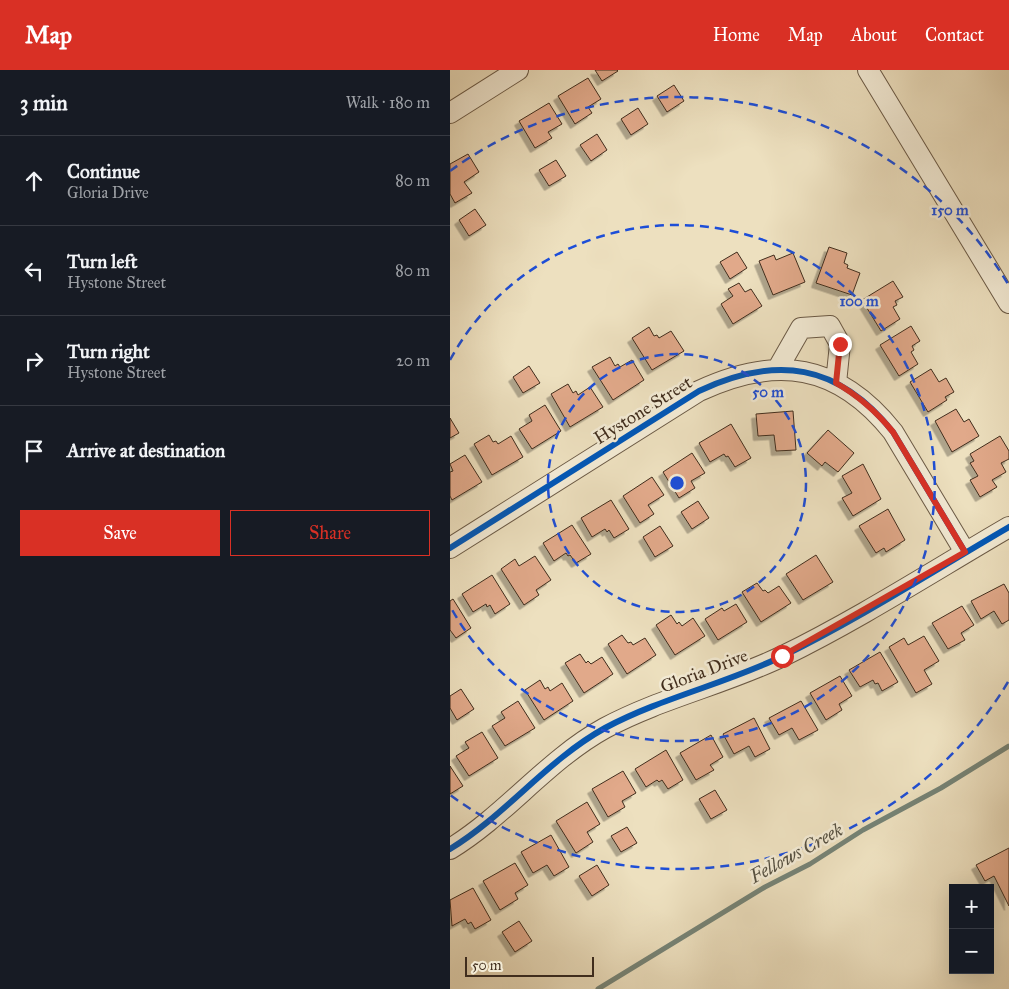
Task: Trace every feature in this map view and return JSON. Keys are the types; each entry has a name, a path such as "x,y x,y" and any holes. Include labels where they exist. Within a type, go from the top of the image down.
{"street":[{"path":"450,113 518,70"},
{"path":"868,70 1009,303"},
{"path":"777,370 801,328 830,326 840,344 836,383"},
{"name":"Hystone Street","path":"450,548 699,392 728,378 757,371 777,370 813,374 836,383 859,397 879,415 893,432 965,552"},
{"name":"Gloria Drive","path":"450,849 470,837 563,757 604,729 645,709 722,682 782,656 1009,527"}],"building":[{"path":"595,70 617,70 618,71 602,81"},
{"path":"588,78 601,99 588,107 592,113 575,124 558,96"},
{"path":"674,85 684,101 667,112 657,96"},
{"path":"549,103 562,124 548,132 552,138 535,148 519,121"},
{"path":"638,108 648,124 631,135 621,119"},
{"path":"597,134 607,150 591,161 580,145"},
{"path":"468,154 479,172 464,182 472,193 455,203 450,194 450,164"},
{"path":"556,160 566,176 549,186 539,170"},
{"path":"475,209 486,225 469,236 459,220"},
{"path":"829,247 847,253 844,263 848,265 847,268 860,273 852,295 816,283"},
{"path":"737,252 747,268 730,279 720,262"},
{"path":"793,253 805,282 773,295 759,261 774,255 776,260"},
{"path":"893,281 903,297 895,301 897,305 893,307 900,319 881,331 862,300"},
{"path":"739,283 745,292 751,289 762,306 733,324 721,304 733,296 728,289"},
{"path":"911,326 920,341 912,346 914,350 911,352 918,364 899,376 880,345"},
{"path":"649,327 654,336 657,335 659,338 671,331 684,351 652,370 632,338"},
{"path":"610,357 615,366 618,364 620,367 632,360 644,380 613,400 592,367"},
{"path":"529,366 540,383 523,393 513,377"},
{"path":"931,369 939,382 946,378 954,392 945,397 947,400 928,412 910,382"},
{"path":"568,384 573,393 576,391 578,395 590,387 603,407 570,427 551,394"},
{"path":"545,405 561,431 532,449 519,429 532,421 529,415"},
{"path":"956,409 964,422 969,419 979,436 952,452 935,421"},
{"path":"793,411 796,450 776,451 774,435 758,436 756,414"},
{"path":"450,418 459,433 450,438"},
{"path":"731,424 751,458 735,467 728,456 726,457 724,454 710,462 699,443"},
{"path":"828,430 854,453 838,472 825,462 822,466 807,453"},
{"path":"489,435 493,442 496,441 498,444 511,436 523,457 492,475 474,444"},
{"path":"1000,436 1009,451 1009,459 1001,463 1006,472 992,480 997,487 980,497 970,480 978,476 970,463 974,461 970,454"},
{"path":"692,453 705,473 691,481 695,488 679,498 663,472"},
{"path":"465,455 482,482 452,500 450,496 450,472 453,471 450,464"},
{"path":"863,464 881,499 853,516 842,498 852,493 842,476"},
{"path":"652,477 664,495 648,505 654,514 640,523 623,496"},
{"path":"611,500 629,529 614,538 609,530 607,532 605,529 592,537 581,518"},
{"path":"698,501 709,518 692,529 681,512"},
{"path":"888,509 905,540 886,552 884,548 876,553 859,526"},
{"path":"572,525 591,554 576,563 566,553 554,561 543,543"},
{"path":"660,526 673,546 655,557 643,537"},
{"path":"816,555 833,582 803,600 786,574"},
{"path":"535,556 551,580 536,590 539,595 524,605 501,569 515,559 519,566"},
{"path":"492,575 510,604 495,614 490,605 487,607 486,604 473,612 462,594"},
{"path":"757,583 763,591 765,590 768,593 779,586 791,603 761,622 742,592"},
{"path":"1004,584 1009,593 1009,620 1002,624 994,611 981,619 971,601"},
{"path":"453,599 471,628 456,638 450,630 450,601"},
{"path":"736,604 747,622 718,640 705,619 722,608 724,611"},
{"path":"962,606 974,625 961,633 965,640 948,649 932,623"},
{"path":"671,615 677,624 679,622 682,626 693,618 705,636 675,655 656,625"},
{"path":"622,635 628,643 631,642 633,645 645,638 656,655 627,674 608,644"},
{"path":"924,636 939,661 924,670 932,684 916,693 889,647 904,638 908,645"},
{"path":"880,652 898,682 882,691 878,683 875,684 873,680 860,687 849,670"},
{"path":"580,654 586,663 588,661 591,664 602,657 613,674 584,693 565,663"},
{"path":"840,676 852,696 839,704 842,710 826,720 810,693"},
{"path":"540,680 545,689 548,687 550,691 562,683 573,701 544,720 525,690"},
{"path":"461,689 474,709 457,720 450,708 450,696"},
{"path":"518,701 535,728 505,746 492,726 505,718 501,712"},
{"path":"801,701 818,730 799,740 792,728 779,735 769,718"},
{"path":"754,718 770,749 755,757 749,746 734,754 723,734"},
{"path":"482,732 498,758 469,776 456,756 469,748 465,742"},
{"path":"711,735 723,757 710,765 714,770 696,780 680,753"},
{"path":"666,750 683,780 668,789 662,780 659,782 657,780 646,787 635,769"},
{"path":"450,766 463,786 450,794"},
{"path":"623,771 636,793 622,801 625,807 608,817 592,789"},
{"path":"715,790 727,810 711,819 699,799"},
{"path":"587,802 600,824 587,832 593,842 576,853 556,821"},
{"path":"627,827 637,843 621,852 611,836"},
{"path":"551,835 569,867 554,876 547,865 533,873 521,852"},
{"path":"1009,848 1009,906 994,876 985,881 976,865"},
{"path":"515,863 528,885 515,893 518,899 500,910 483,881"},
{"path":"597,865 609,885 592,896 579,876"},
{"path":"473,888 491,920 475,929 471,922 468,924 465,919 452,926 450,900"},
{"path":"519,921 532,941 515,952 502,932"}],"waterway":[{"name":"Fellows Creek","path":"598,989 765,887 810,864 863,830 941,788 1009,746"}],"cycle path":[{"path":"450,548 699,391 727,380 754,373 780,370 804,372 828,379 850,391 872,409 893,432 965,552"},
{"path":"450,849 490,820 564,756 605,728 648,708 739,675 783,656 868,610 1009,527"}],"route":[{"path":"782,656 817,638 965,552 893,432 879,415 859,397 836,383 840,344"}]}
